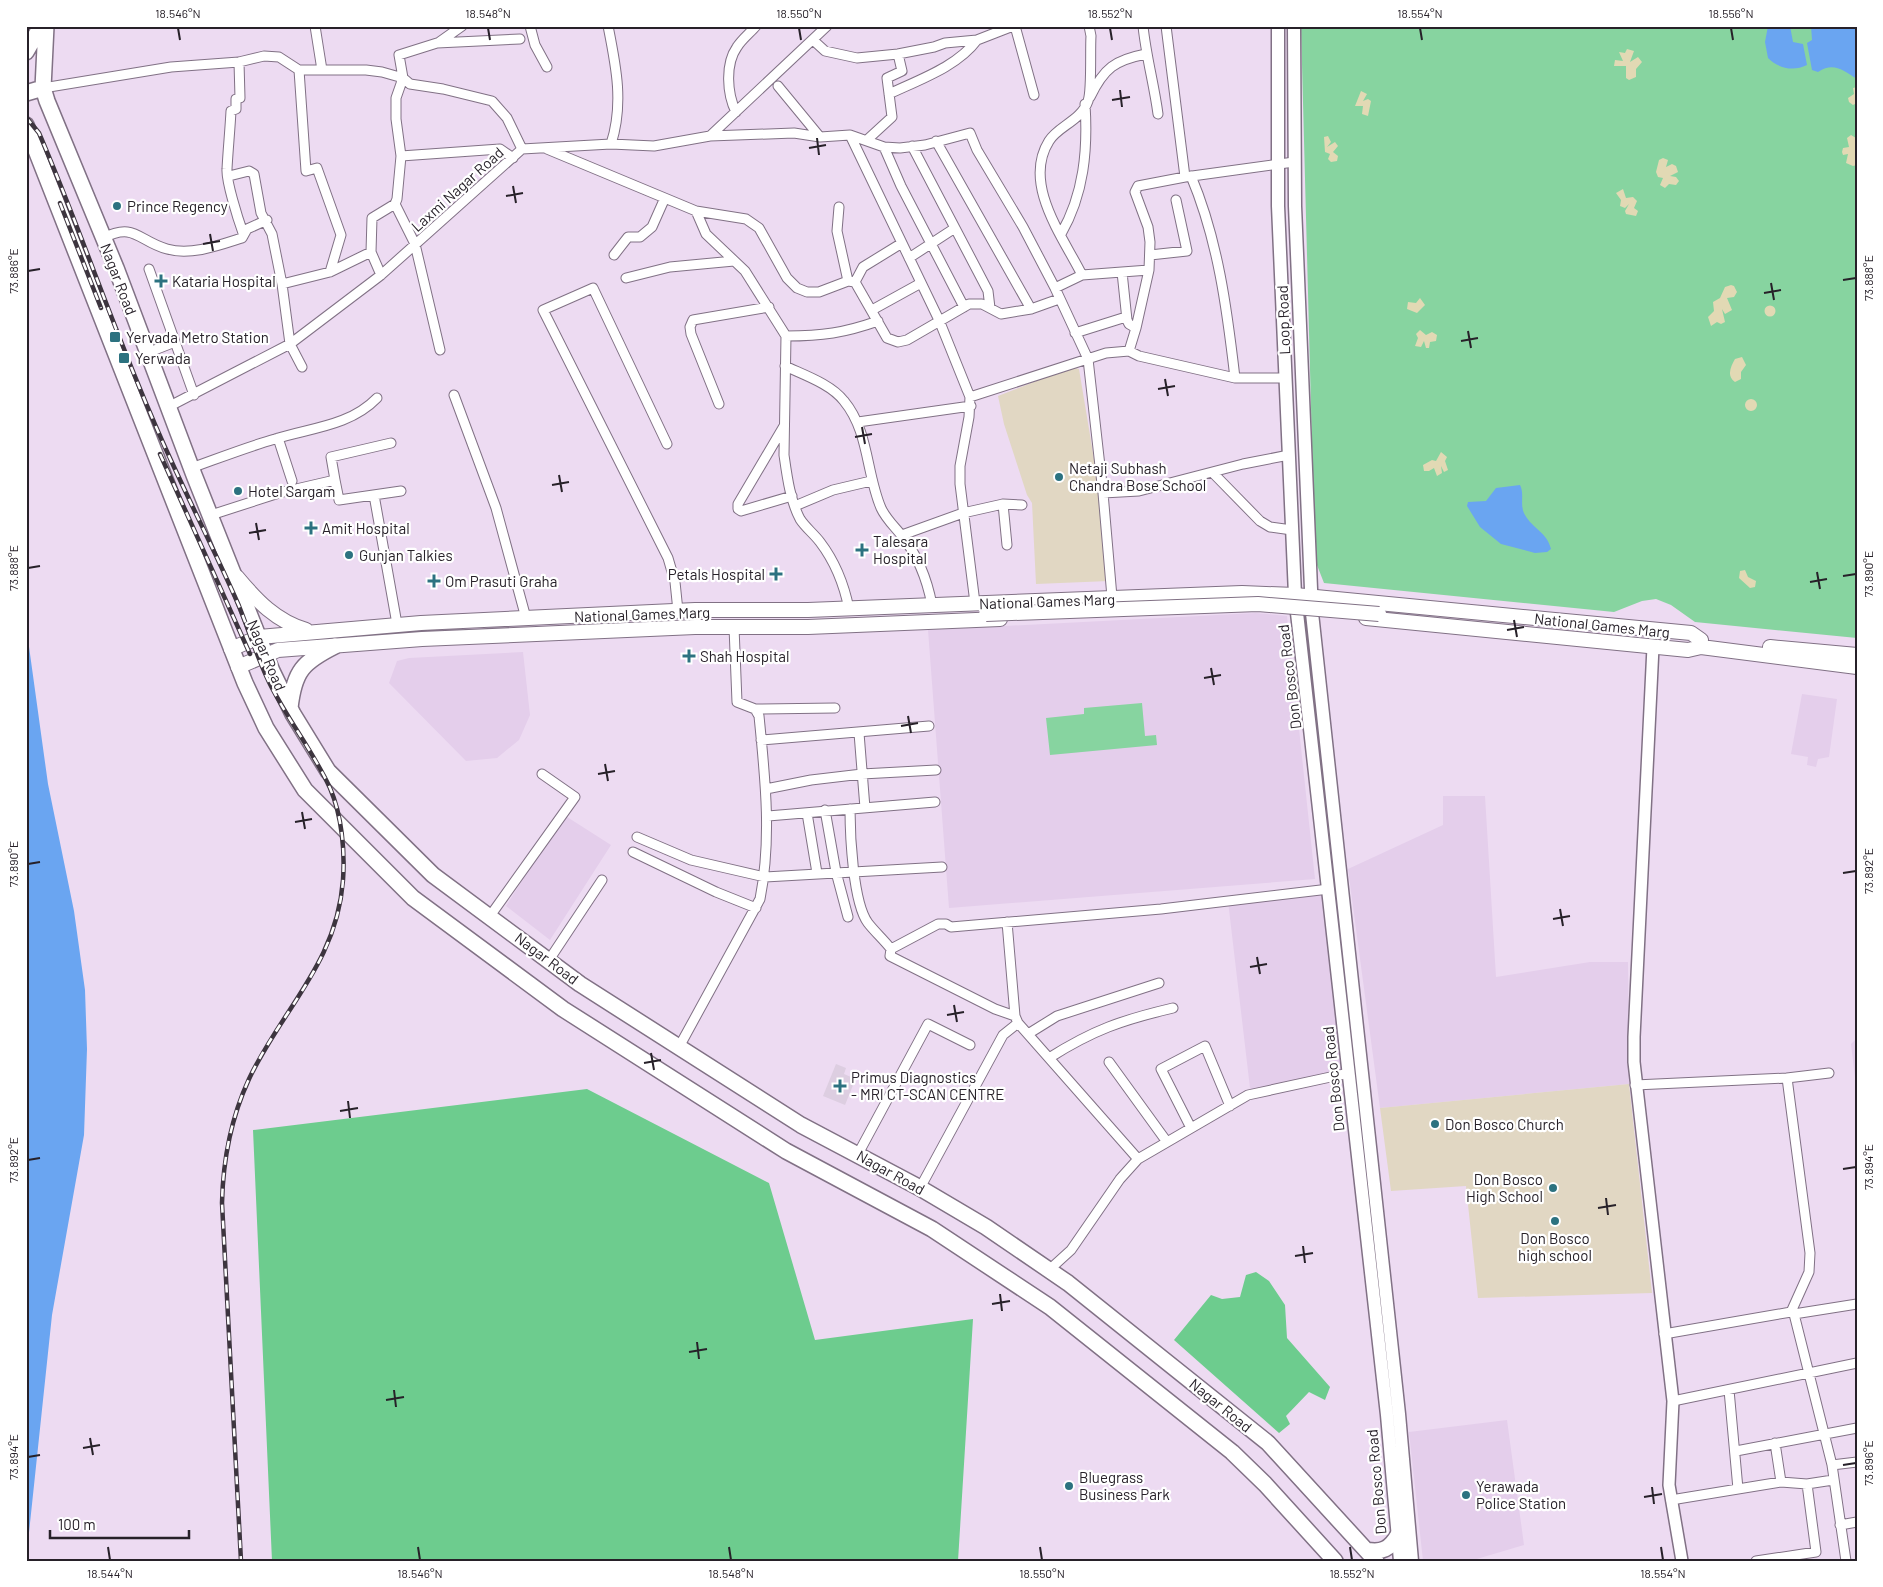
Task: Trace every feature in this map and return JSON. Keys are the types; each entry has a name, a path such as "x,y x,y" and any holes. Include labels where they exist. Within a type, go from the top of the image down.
{"highway":[{"path":"26,52 41,26"},
{"name":"Nagar Road","path":"46,26 43,88 148,353 191,468 266,654 290,708 328,771 433,875 580,984 797,1122 986,1226 1049,1270 1251,1428 1283,1459 1371,1555"},
{"path":"26,93 43,88"},
{"name":"Nagar Road","path":"26,124 238,667 266,728 305,790 413,898 563,1009 786,1151 932,1229 1050,1307 1242,1461 1335,1561"},
{"path":"290,708 292,690 300,670 314,657 335,646"},
{"path":"1371,1555 1392,1546 1398,1535"}],"main road":[{"name":"Loop Road","path":"1278,26 1278,164 1295,595"},
{"name":"Loop Road","path":"1294,26 1294,162 1312,596 1305,612"},
{"path":"233,573 264,608 284,621 310,631"},
{"name":"National Games Marg","path":"231,649 259,637 398,624 678,611 849,609 932,605 983,609 1112,597 1252,593 1312,596 1691,633 1701,644 1857,667"},
{"path":"1252,593 1253,609"},
{"name":"Don Bosco Road","path":"1295,595 1305,612 1399,1414 1412,1561"},
{"path":"734,610 749,617 983,609 1258,604 1379,611 1701,644"},
{"path":"734,628 749,622 983,609"},
{"name":"National Games Marg","path":"238,667 278,650 422,639 695,626 734,628 808,627 1253,609 1305,612 1688,650 1701,644 1857,656"},
{"name":"Don Bosco Road","path":"1305,612 1329,889 1400,1561"}],"street":[{"path":"315,26 322,70"},
{"path":"438,43 462,26"},
{"path":"530,26 535,45 547,67"},
{"path":"608,26 618,78 618,122 611,144"},
{"path":"736,112 731,102 731,59 737,47 756,26"},
{"path":"710,136 827,26"},
{"path":"812,40 825,51 857,58 898,54 945,43 977,40 1014,26 1034,95"},
{"path":"1061,234 1072,216 1084,169 1091,36 1089,26"},
{"path":"1143,26 1146,54 1152,74 1158,114"},
{"path":"1166,26 1188,176 1201,200 1220,271 1235,378"},
{"path":"440,350 415,244 395,204 401,156 396,119 396,98 402,78 399,55 438,43 520,40"},
{"path":"889,94 947,66 972,48 977,40"},
{"path":"868,140 892,117 887,78 902,71 898,54"},
{"path":"1082,275 1050,212 1040,184 1040,162 1049,140 1074,122 1087,103 1096,84 1109,68 1124,58 1146,54"},
{"path":"43,88 171,67 239,62 264,56 279,57 300,70 366,70 402,78 410,84 443,89 492,101 507,118 522,149"},
{"path":"103,238 116,231 127,230 168,250 204,250 242,238 243,233 235,211 229,176 226,171 229,159 227,138 231,111 236,109 236,99 240,98 239,62"},
{"path":"300,70 306,171 317,168 341,235 330,272"},
{"path":"778,86 820,137"},
{"name":"Laxmi Nagar Road","path":"168,408 290,344 381,275 522,149 611,144 654,146 710,136 794,133 820,137 850,135 884,147"},
{"path":"964,307 884,147 912,146 970,133 977,150 1023,228 1055,288 1088,359 1112,597"},
{"path":"850,135 939,320 970,402 960,466 963,513 983,609"},
{"path":"936,141 1031,309"},
{"path":"912,146 988,291 990,308"},
{"path":"544,148 664,200 696,211 746,219 759,228 787,278 798,288 807,292 819,292 851,282 863,267 902,243"},
{"path":"401,156 500,149 513,158"},
{"path":"1129,351 1149,270 1150,255 1148,227 1139,206 1135,188 1188,176 1294,162"},
{"path":"229,176 250,171 254,174 261,213 267,220 282,284 290,344 302,367"},
{"path":"614,254 628,237 640,237 652,227 664,200"},
{"path":"1150,255 1187,251 1176,200"},
{"path":"381,275 371,252 372,218 395,204"},
{"path":"839,207 837,231 851,282 872,310 887,338 898,342 907,340 969,304 982,304 1001,314 1031,309 1059,299"},
{"path":"696,211 706,234 745,271 786,336 784,456 792,496 801,520 835,563 845,586 849,609"},
{"path":"243,233 267,220"},
{"path":"909,258 955,228"},
{"path":"282,284 330,272 371,252"},
{"path":"626,278 670,267 734,261"},
{"path":"149,269 194,395"},
{"path":"1055,288 1082,275 1149,270"},
{"path":"1122,272 1126,317 1128,324 1136,328"},
{"path":"872,310 922,283"},
{"path":"667,444 593,288 543,310 668,558 675,582 678,611"},
{"path":"719,404 692,334 690,327 693,320 769,308"},
{"path":"1075,333 1126,317"},
{"path":"786,336 815,336 846,332 878,321"},
{"path":"148,353 175,342"},
{"path":"858,422 970,402 1106,353 1129,351 1139,356 1235,378 1286,378"},
{"path":"785,366 821,384 842,398 854,414 858,422 871,481 882,510 920,561 927,580 932,605"},
{"path":"454,396 496,508 526,618"},
{"path":"191,468 278,438 347,418 365,411 377,398"},
{"path":"784,425 755,471 738,504 738,509 741,511 792,496"},
{"path":"278,438 292,481"},
{"path":"391,443 331,457 335,480 339,500 400,490"},
{"path":"1103,493 1139,492 1289,455"},
{"path":"1213,473 1260,521 1270,527 1292,530"},
{"path":"210,515 278,493 335,480"},
{"path":"795,506 832,490 871,481"},
{"path":"374,495 398,624"},
{"path":"1003,504 1007,545"},
{"path":"902,535 963,513 1003,504 1022,505"},
{"path":"734,628 737,702 755,709 835,708"},
{"path":"1654,647 1634,1037 1635,1085 1673,1401 1669,1485 1682,1561"},
{"path":"679,1047 760,899 765,876 768,816 759,716 755,709"},
{"path":"761,740 929,726"},
{"path":"859,733 865,808"},
{"path":"766,789 810,780 862,774 936,770"},
{"path":"490,916 575,797 542,774"},
{"path":"768,816 935,802"},
{"path":"825,810 836,872 848,917"},
{"path":"850,810 851,843 864,913 868,922 891,949 890,956 1017,1020 1138,1159"},
{"path":"807,813 817,873"},
{"path":"637,837 691,860 765,876 942,867"},
{"path":"633,852 716,892 756,908"},
{"path":"549,960 602,880"},
{"path":"891,949 938,924 951,926 1162,909 1329,889"},
{"path":"920,1188 1003,1035 1017,1020 1007,922"},
{"path":"1028,1034 1058,1016 1159,983"},
{"path":"1049,1058 1082,1037 1115,1023 1173,1008"},
{"path":"858,1154 928,1024 970,1045"},
{"path":"1191,1128 1161,1069 1205,1046 1230,1106"},
{"path":"1109,1062 1167,1142"},
{"path":"1635,1085 1786,1078 1830,1072"},
{"path":"1049,1270 1071,1250 1117,1184 1138,1159 1256,1093 1349,1073"},
{"path":"1786,1078 1810,1253 1809,1272 1793,1313 1832,1465 1846,1561"},
{"path":"1664,1334 1857,1304"},
{"path":"1673,1401 1809,1371 1857,1363"},
{"path":"1729,1390 1738,1489"},
{"path":"1736,1451 1857,1428"},
{"path":"1775,1443 1781,1482"},
{"path":"1832,1465 1857,1462"},
{"path":"1671,1500 1781,1482 1806,1484 1833,1480"},
{"path":"1756,1561 1816,1552 1806,1484"},
{"path":"1840,1525 1857,1522"}],"shaded area":[{"name":"Netaji Subhash Chandra Bose School","path":"1072,367 1079,369 1094,459 1109,581 1036,584 1032,503 1027,495 1004,424 998,396"},
{"path":"1256,613 1287,616 1315,879 949,908 928,630"},
{"path":"523,652 530,715 519,740 497,758 466,761 389,683 397,661 409,658"},
{"path":"1802,694 1837,699 1829,757 1818,759 1816,767 1807,765 1808,757 1791,754"},
{"path":"1443,796 1485,796 1496,977 1590,962 1628,962 1629,1084 1380,1108 1348,869 1443,825"},
{"path":"564,815 611,845 550,940 506,906"},
{"path":"1324,892 1346,1070 1253,1096 1250,1088 1228,901"},
{"path":"1857,1038 1857,1094 1851,1044"},
{"name":"Primus Diagnostics - MRI CT-SCAN CENTRE","path":"836,1064 846,1068 844,1074 851,1077 853,1071 858,1073 845,1105 823,1096"},
{"name":"Don Bosco High School","path":"1629,1084 1652,1293 1478,1298 1466,1186 1391,1191 1380,1108"},
{"path":"1507,1420 1524,1545 1470,1561 1423,1561 1409,1432"}],"green space":[{"path":"1301,26 1857,26 1857,638 1695,622 1671,605 1656,599 1642,601 1614,612 1324,583 1315,560"},
{"path":"1142,703 1145,736 1156,735 1157,745 1050,755 1046,718 1084,714 1084,708"},
{"path":"587,1089 769,1183 815,1340 973,1319 958,1561 272,1561 253,1130"},
{"path":"1256,1272 1269,1281 1285,1305 1287,1338 1330,1387 1325,1400 1309,1392 1286,1416 1290,1424 1279,1433 1174,1340 1211,1295 1222,1299 1240,1297 1246,1275"}],"sand":[{"path":"1627,49 1634,51 1630,62 1638,57 1642,62 1636,69 1636,77 1629,80 1626,78 1626,66 1614,66 1615,60 1623,61 1619,52 1625,53"},
{"path":"1857,87 1857,103 1853,105 1849,102 1848,98 1854,94 1853,88"},
{"path":"1361,91 1367,94 1363,101 1368,99 1371,101 1368,116 1362,114 1363,106 1355,106"},
{"path":"1851,135 1856,138 1857,165 1853,166 1846,163 1848,154 1843,155 1842,152 1843,148 1849,147 1847,138"},
{"path":"1328,136 1331,142 1327,147 1335,142 1338,146 1333,152 1338,156 1337,161 1331,162 1328,159 1330,154 1325,152 1324,137"},
{"path":"1663,158 1668,160 1666,167 1672,164 1676,166 1678,172 1670,176 1676,177 1679,181 1676,185 1669,184 1665,188 1660,185 1663,178 1658,177 1656,172 1659,160"},
{"path":"1623,189 1626,198 1633,197 1637,201 1634,208 1638,211 1636,216 1626,214 1625,211 1629,204 1625,208 1620,206 1621,200 1616,193"},
{"path":"1734,286 1737,292 1734,297 1727,298 1732,310 1725,314 1722,309 1725,322 1721,324 1717,322 1711,326 1708,317 1714,311 1713,302 1720,298 1725,287"},
{"path":"1420,298 1425,305 1417,313 1407,309 1408,302 1416,303"},
{"path":"1770,305 1776,311 1770,317 1764,311"},
{"path":"1420,330 1426,335 1432,332 1437,335 1436,341 1430,342 1429,348 1426,348 1424,341 1421,347 1415,346 1418,338 1416,334"},
{"path":"1742,357 1746,365 1741,372 1741,379 1735,382 1730,374 1731,368 1735,359"},
{"path":"1753,399 1756,400 1756,410 1749,411 1746,410 1745,403 1746,400"},
{"path":"1441,452 1447,457 1445,461 1448,470 1444,472 1441,466 1442,473 1437,476 1434,468 1424,471 1423,465 1432,460 1436,461"},
{"path":"1745,570 1748,577 1756,581 1755,587 1750,588 1739,578 1740,571"}],"water":[{"path":"1768,26 1790,26 1793,42 1803,44 1807,65 1786,68 1768,58 1765,42"},
{"path":"1811,26 1854,26 1857,32 1857,79 1833,67 1818,72 1812,70 1807,43 1812,40"},
{"path":"1520,485 1523,511 1528,520 1543,534 1549,543 1551,549 1547,552 1535,553 1501,544 1480,527 1467,506 1468,502 1486,501 1496,488"},
{"path":"26,625 48,784 74,911 85,990 87,1049 84,1135 52,1315 26,1561"}],"railway":[{"path":"26,117 39,133 136,380 161,439 239,606 265,673 276,696 316,761 330,788 342,834 343,880 339,910 330,936 306,984 262,1054 249,1079 237,1109 226,1155 222,1203 241,1561"},
{"path":"60,203 101,308"},
{"path":"160,454 250,654"}],"place":[{"name":"Prince Regency","path":"117,206"},
{"name":"Kataria Hospital","path":"161,281"},
{"name":"Yervada Metro Station","path":"115,337"},
{"name":"Yerwada","path":"124,358"},
{"name":"Netaji Subhash Chandra Bose School","path":"1059,477"},
{"name":"Hotel Sargam","path":"238,491"},
{"name":"Amit Hospital","path":"311,528"},
{"name":"Talesara Hospital","path":"862,550"},
{"name":"Gunjan Talkies","path":"349,555"},
{"name":"Petals Hospital","path":"776,574"},
{"name":"Om Prasuti Graha","path":"434,581"},
{"name":"Shah Hospital","path":"689,656"},
{"name":"Primus Diagnostics - MRI CT-SCAN CENTRE","path":"840,1086"},
{"name":"Don Bosco Church","path":"1435,1124"},
{"name":"Don Bosco High School","path":"1553,1188"},
{"name":"Don Bosco high school","path":"1555,1221"},
{"name":"Bluegrass Business Park","path":"1069,1486"},
{"name":"Yerawada Police Station","path":"1466,1495"}]}
